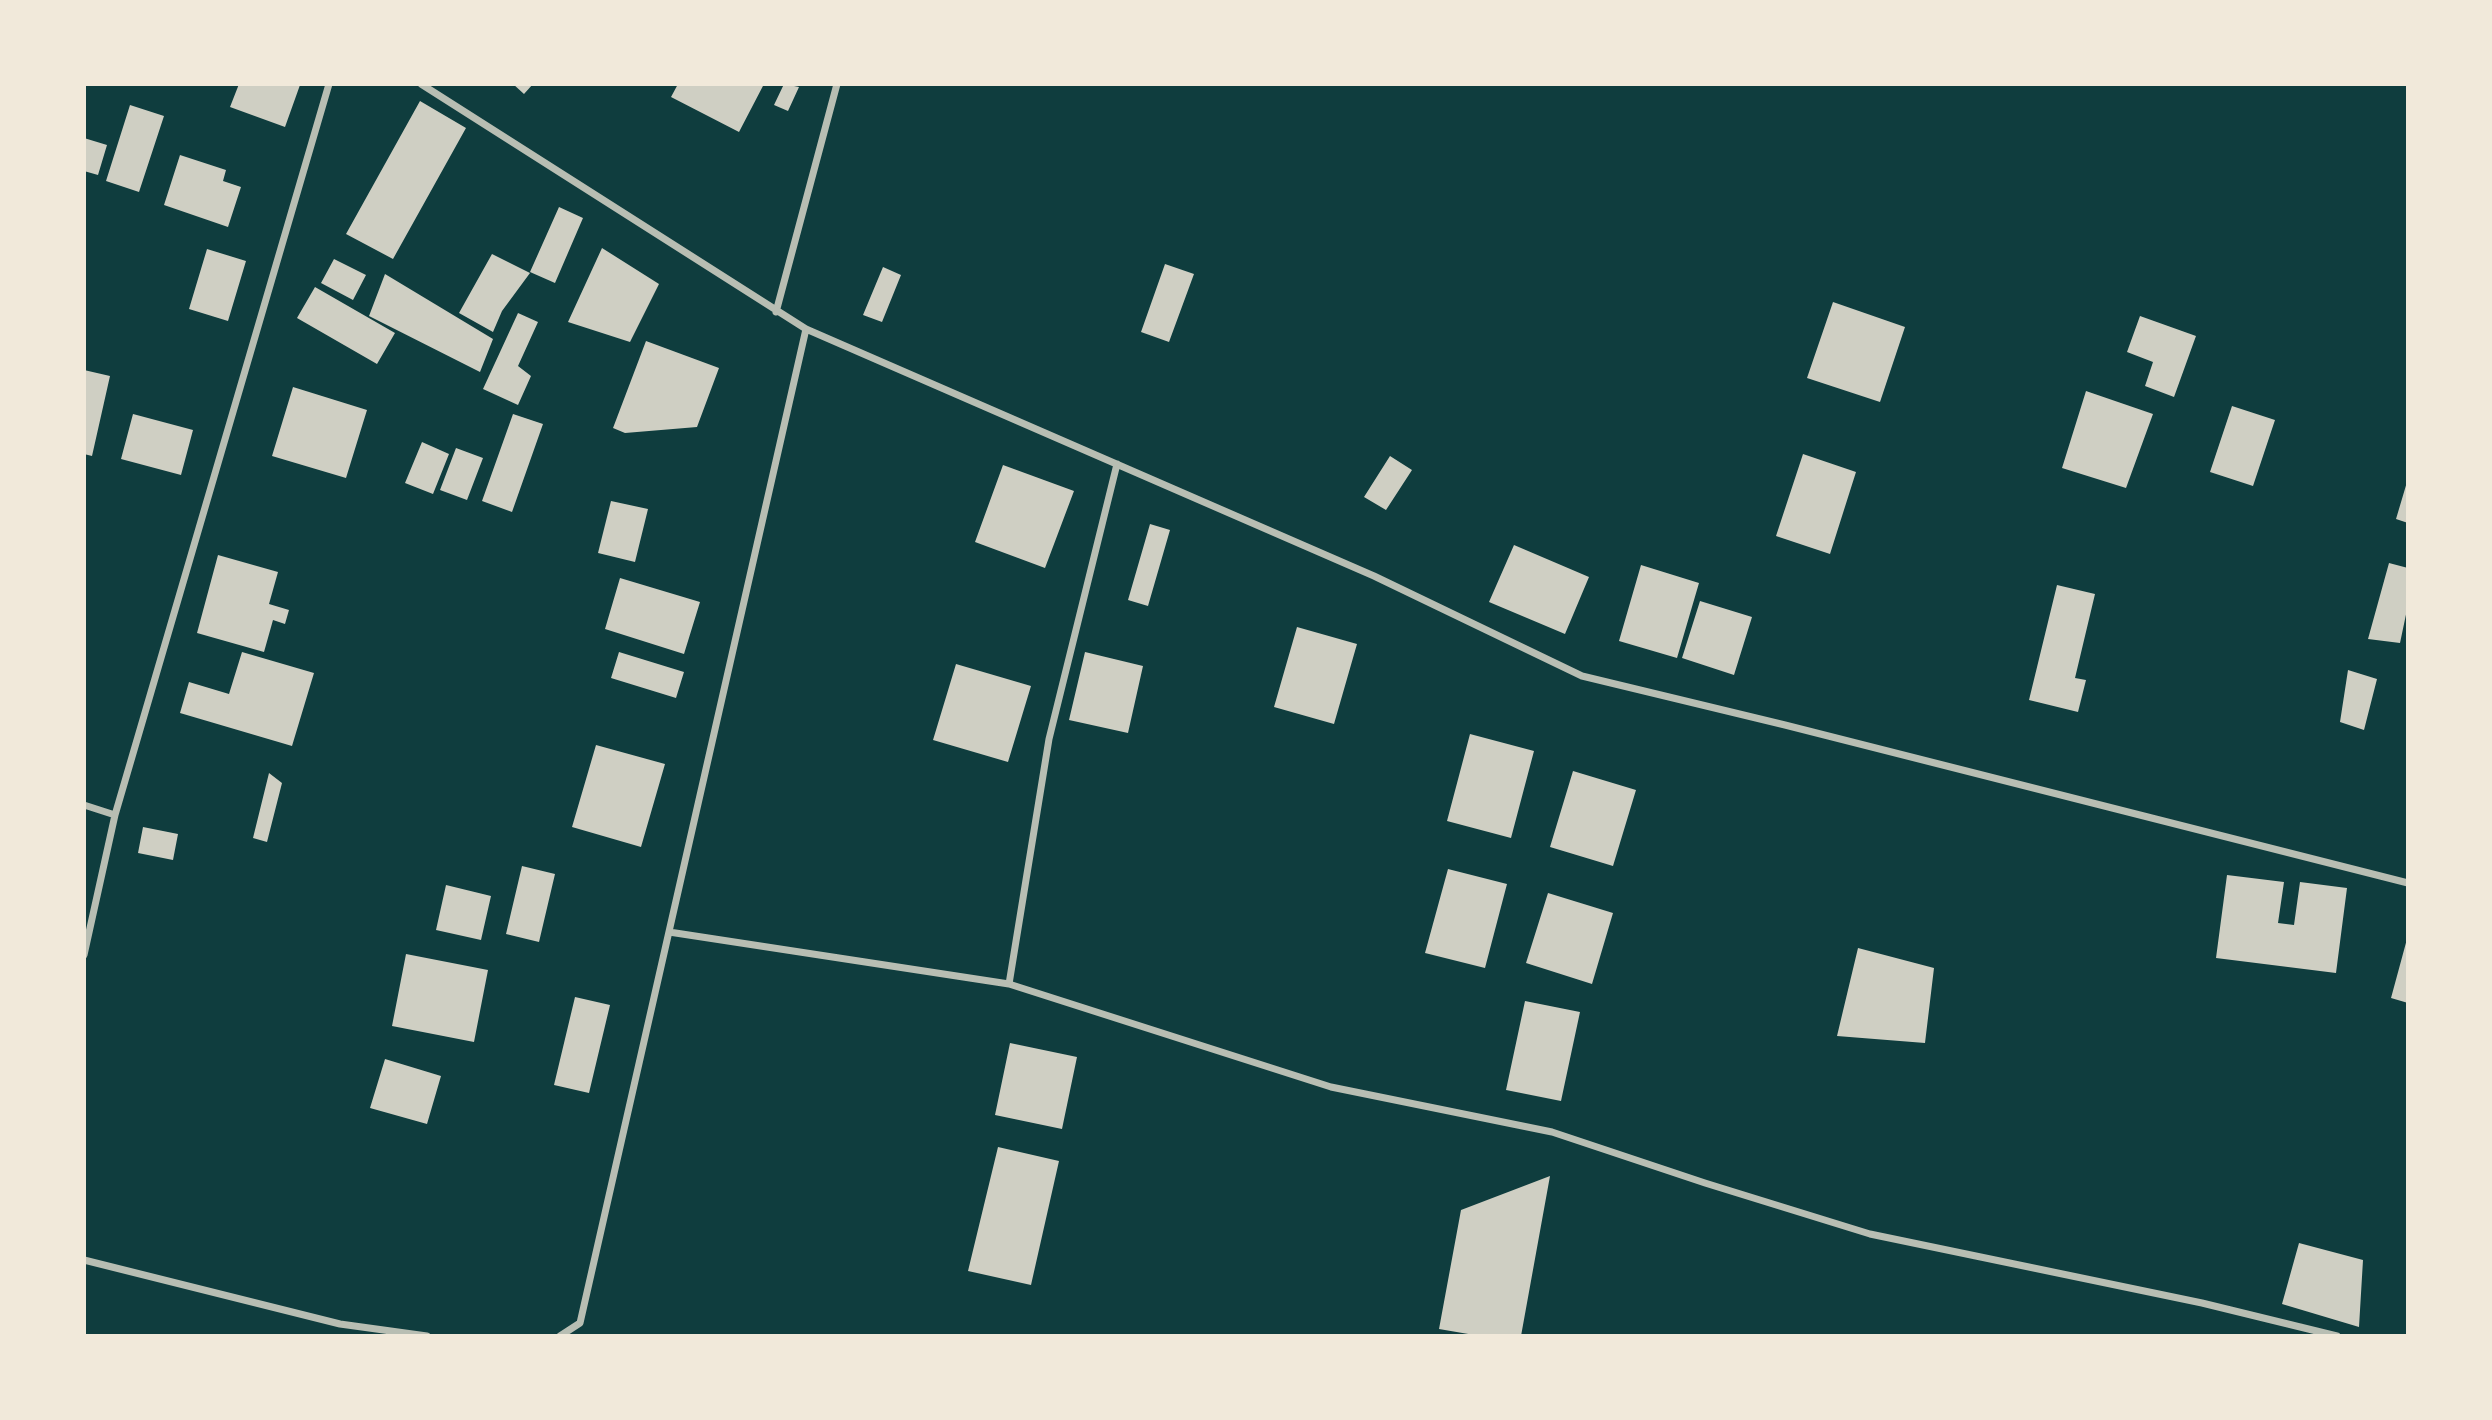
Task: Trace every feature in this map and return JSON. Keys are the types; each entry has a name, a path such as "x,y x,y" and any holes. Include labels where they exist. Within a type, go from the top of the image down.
{"street":[{"path":"84,955 115,815 329,84"},
{"path":"421,84 806,329 1374,576 1582,676 1785,724 2408,883"},
{"path":"776,312 837,84"},
{"path":"560,1336 580,1323 806,329"},
{"path":"1009,984 1049,739 1117,464"},
{"path":"84,805 115,815"},
{"path":"669,932 1009,984 1331,1087 1552,1132 1870,1234 2202,1303 2337,1336"},
{"path":"84,1260 340,1324 428,1336"}],"building":[{"path":"239,84 300,85 285,127 230,107"},
{"path":"513,84 533,84 524,94"},
{"path":"678,84 764,84 739,132 671,97"},
{"path":"784,84 799,87 788,111 774,105"},
{"path":"420,101 466,128 393,259 346,234"},
{"path":"130,105 164,116 139,192 106,181"},
{"path":"84,138 107,145 98,175 84,171"},
{"path":"180,155 226,170 223,181 241,187 228,227 164,205"},
{"path":"559,207 583,218 555,283 530,272"},
{"path":"602,248 659,284 630,342 568,322"},
{"path":"207,249 246,261 228,321 189,309"},
{"path":"492,254 530,273 502,311 493,332 459,313"},
{"path":"334,259 366,275 353,300 321,283"},
{"path":"1165,264 1194,274 1169,342 1141,332"},
{"path":"883,267 901,275 882,322 863,315"},
{"path":"385,274 493,339 480,372 369,316"},
{"path":"315,287 395,333 377,364 297,318"},
{"path":"1833,302 1905,327 1880,402 1807,378"},
{"path":"518,313 538,322 518,366 531,376 518,405 483,389"},
{"path":"2140,316 2196,336 2174,397 2145,386 2153,362 2127,352"},
{"path":"646,341 719,368 697,427 625,433 613,428"},
{"path":"84,370 110,376 92,456 84,454"},
{"path":"293,387 367,410 346,478 272,456"},
{"path":"2086,391 2153,414 2126,488 2062,468"},
{"path":"2232,406 2275,420 2253,486 2210,472"},
{"path":"133,414 193,430 181,475 121,459"},
{"path":"513,414 543,424 512,512 482,501"},
{"path":"422,442 449,454 433,494 405,483"},
{"path":"456,448 483,458 467,500 440,490"},
{"path":"1803,454 1856,472 1830,554 1776,536"},
{"path":"1390,456 1412,470 1386,510 1364,497"},
{"path":"1003,465 1074,491 1045,568 975,542"},
{"path":"2408,482 2408,523 2396,519"},
{"path":"611,501 648,509 635,562 598,553"},
{"path":"1150,524 1170,530 1148,606 1128,600"},
{"path":"1514,545 1589,577 1565,634 1489,602"},
{"path":"218,555 278,572 269,604 289,610 285,624 273,620 264,652 197,633"},
{"path":"2389,563 2408,568 2408,605 2400,643 2368,639"},
{"path":"1641,565 1699,583 1677,658 1619,641"},
{"path":"620,578 700,602 684,654 605,629"},
{"path":"2057,585 2095,594 2075,678 2086,680 2078,712 2029,700"},
{"path":"1700,601 1752,617 1734,675 1682,658"},
{"path":"1297,627 1357,644 1334,724 1274,707"},
{"path":"242,652 314,673 292,746 180,713 189,682 229,694"},
{"path":"619,652 684,672 676,698 611,678"},
{"path":"1085,652 1143,666 1128,733 1069,720"},
{"path":"956,664 1031,686 1008,762 933,740"},
{"path":"2348,670 2377,679 2364,730 2340,722"},
{"path":"1470,734 1534,751 1511,838 1447,821"},
{"path":"596,745 665,764 641,847 572,827"},
{"path":"1573,771 1636,790 1613,866 1550,847"},
{"path":"269,773 282,783 267,842 253,838"},
{"path":"143,827 178,834 173,860 138,853"},
{"path":"522,866 555,874 539,942 506,934"},
{"path":"1448,869 1507,884 1485,968 1425,953"},
{"path":"2227,875 2284,882 2278,923 2294,925 2300,882 2347,888 2336,973 2216,958"},
{"path":"446,885 491,896 481,940 436,930"},
{"path":"1548,893 1613,913 1592,984 1526,963"},
{"path":"2408,939 2408,1003 2391,998"},
{"path":"1858,948 1934,968 1925,1043 1837,1036"},
{"path":"406,954 488,970 474,1042 392,1026"},
{"path":"575,997 610,1005 589,1093 554,1085"},
{"path":"1525,1001 1580,1012 1561,1101 1506,1090"},
{"path":"1010,1043 1077,1057 1062,1129 995,1115"},
{"path":"385,1059 441,1076 427,1124 370,1108"},
{"path":"998,1147 1059,1161 1031,1285 968,1271"},
{"path":"1550,1176 1521,1336 1480,1336 1439,1329 1461,1210"},
{"path":"2299,1243 2363,1260 2359,1327 2282,1304"}]}
